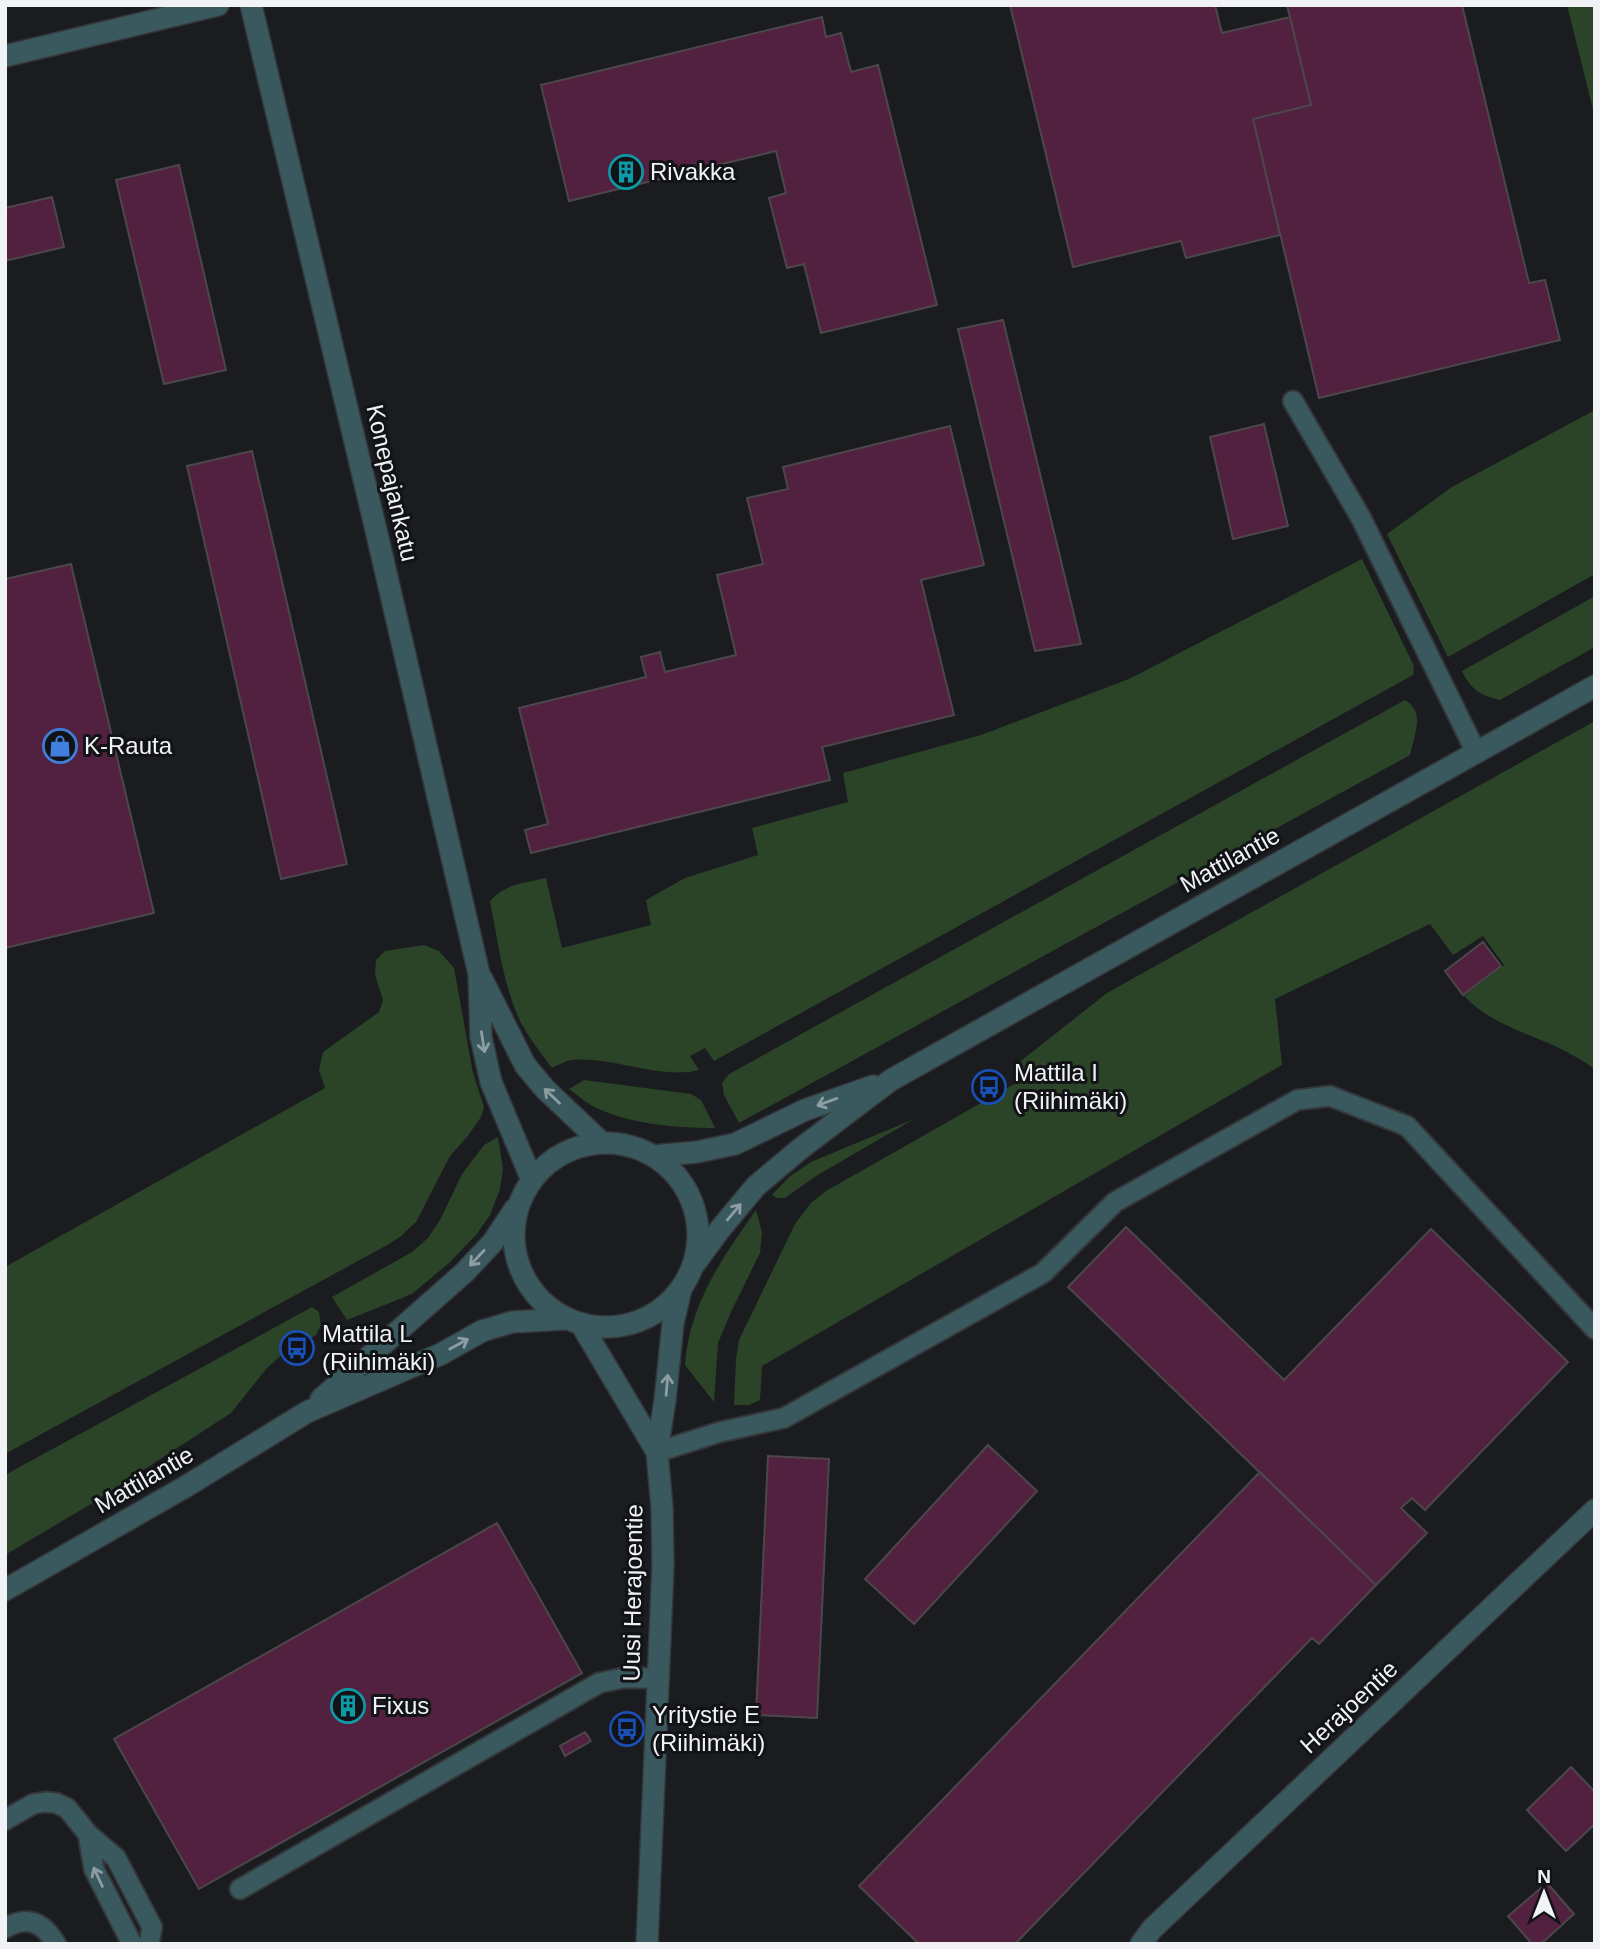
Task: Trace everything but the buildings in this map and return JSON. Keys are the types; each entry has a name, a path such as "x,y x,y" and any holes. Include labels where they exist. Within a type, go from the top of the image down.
{"street":[{"path":"5,56 218,5"},
{"name":"Konepajankatu","path":"251,5 479,974 481,1037 491,1082 531,1180"},
{"name":"Mattilantie","path":"693,1266 720,1228 756,1186 891,1080 1595,686"},
{"name":"Konepajankatu","path":"479,974 525,1065 545,1089 602,1143"},
{"name":"Mattilantie","path":"653,1156 697,1152 735,1144 805,1110 891,1080"},
{"path":"602,1143 629,1146 653,1156 673,1171 688,1192 696,1216 698,1242 693,1266 681,1289 664,1307 642,1320 618,1327 592,1327 573,1322 543,1304 526,1283 516,1258 513,1230 519,1204 531,1180 551,1160 576,1148 602,1143"},
{"name":"Mattilantie","path":"307,1412 465,1272 493,1242 519,1204"},
{"name":"Uusi Herajoentie","path":"648,1944 663,1566 657,1452 673,1323 681,1289"},
{"name":"Mattilantie","path":"5,1590 185,1487 307,1412 441,1354 491,1328 512,1322 573,1322"},
{"name":"Uusi Herajoentie","path":"573,1322 657,1452"},
{"name":"Herajoentie","path":"1141,1944 1152,1929 1595,1510"}],"lane":[{"path":"1293,401 1361,518 1476,752"},
{"path":"657,1452 720,1432 784,1418 1043,1273 1115,1202 1297,1100 1319,1097 1330,1096 1407,1126 1595,1329"},
{"path":"240,1889 599,1683 623,1678 659,1678"},
{"path":"5,1820 33,1804 56,1803 67,1808 89,1834 116,1858 151,1935"},
{"path":"89,1834 94,1869 130,1941"},
{"path":"8,1926 22,1921 32,1922 49,1932 56,1944"}],"green space":[{"path":"1567,5 1595,5 1595,118"},
{"path":"1595,410 1595,574 1448,657 1387,534 1452,487"},
{"path":"1362,559 1414,666 1413,675 714,1061 705,1048 690,1056 699,1070 668,1072 588,1060 569,1061 552,1068 521,1023 505,979 490,901 502,891 546,878 562,948 651,925 646,900 685,878 758,855 752,828 848,802 843,773 981,735 1129,679"},
{"path":"1595,596 1595,647 1500,700 1477,691 1465,677 1462,671"},
{"path":"1405,700 1417,717 1410,755 739,1123 724,1095 722,1083 729,1074"},
{"path":"1595,721 1595,1070 1567,1052 1499,1022 1475,1006 1464,996 1504,965 1483,936 1453,955 1430,924 1275,999 1282,1065 762,1366 760,1400 749,1405 734,1405 739,1340 795,1224 811,1203 826,1191 1018,1082 1012,1068 1107,993"},
{"path":"424,945 439,951 454,968 473,1073 484,1107 481,1117 450,1156 416,1222 389,1244 5,1454 5,1267 325,1088 319,1070 323,1052 379,1012 383,1000 375,975 376,960 385,951"},
{"path":"584,1080 691,1094 701,1100 715,1128 666,1126 615,1115 586,1102 569,1089"},
{"path":"914,1119 816,1176 785,1198 772,1195 789,1177 811,1162"},
{"path":"498,1137 503,1169 500,1189 490,1215 476,1235 449,1263 412,1294 347,1320 332,1297 412,1252 428,1238 440,1220 462,1174 484,1145"},
{"path":"756,1210 762,1232 760,1253 718,1343 714,1402 685,1365 688,1343 700,1302 709,1283"},
{"path":"312,1307 319,1312 321,1325 316,1335 287,1350 267,1368 231,1413 91,1504 5,1555 5,1475"}],"place":[{"name":"Rivakka","path":"626,172"},
{"name":"K-Rauta","path":"60,746"},
{"name":"Mattila I (Riihimäki)","path":"989,1087"},
{"name":"Mattila L (Riihimäki)","path":"297,1348"},
{"name":"Fixus","path":"348,1706"},
{"name":"Yritystie E (Riihimäki)","path":"627,1729"}]}
